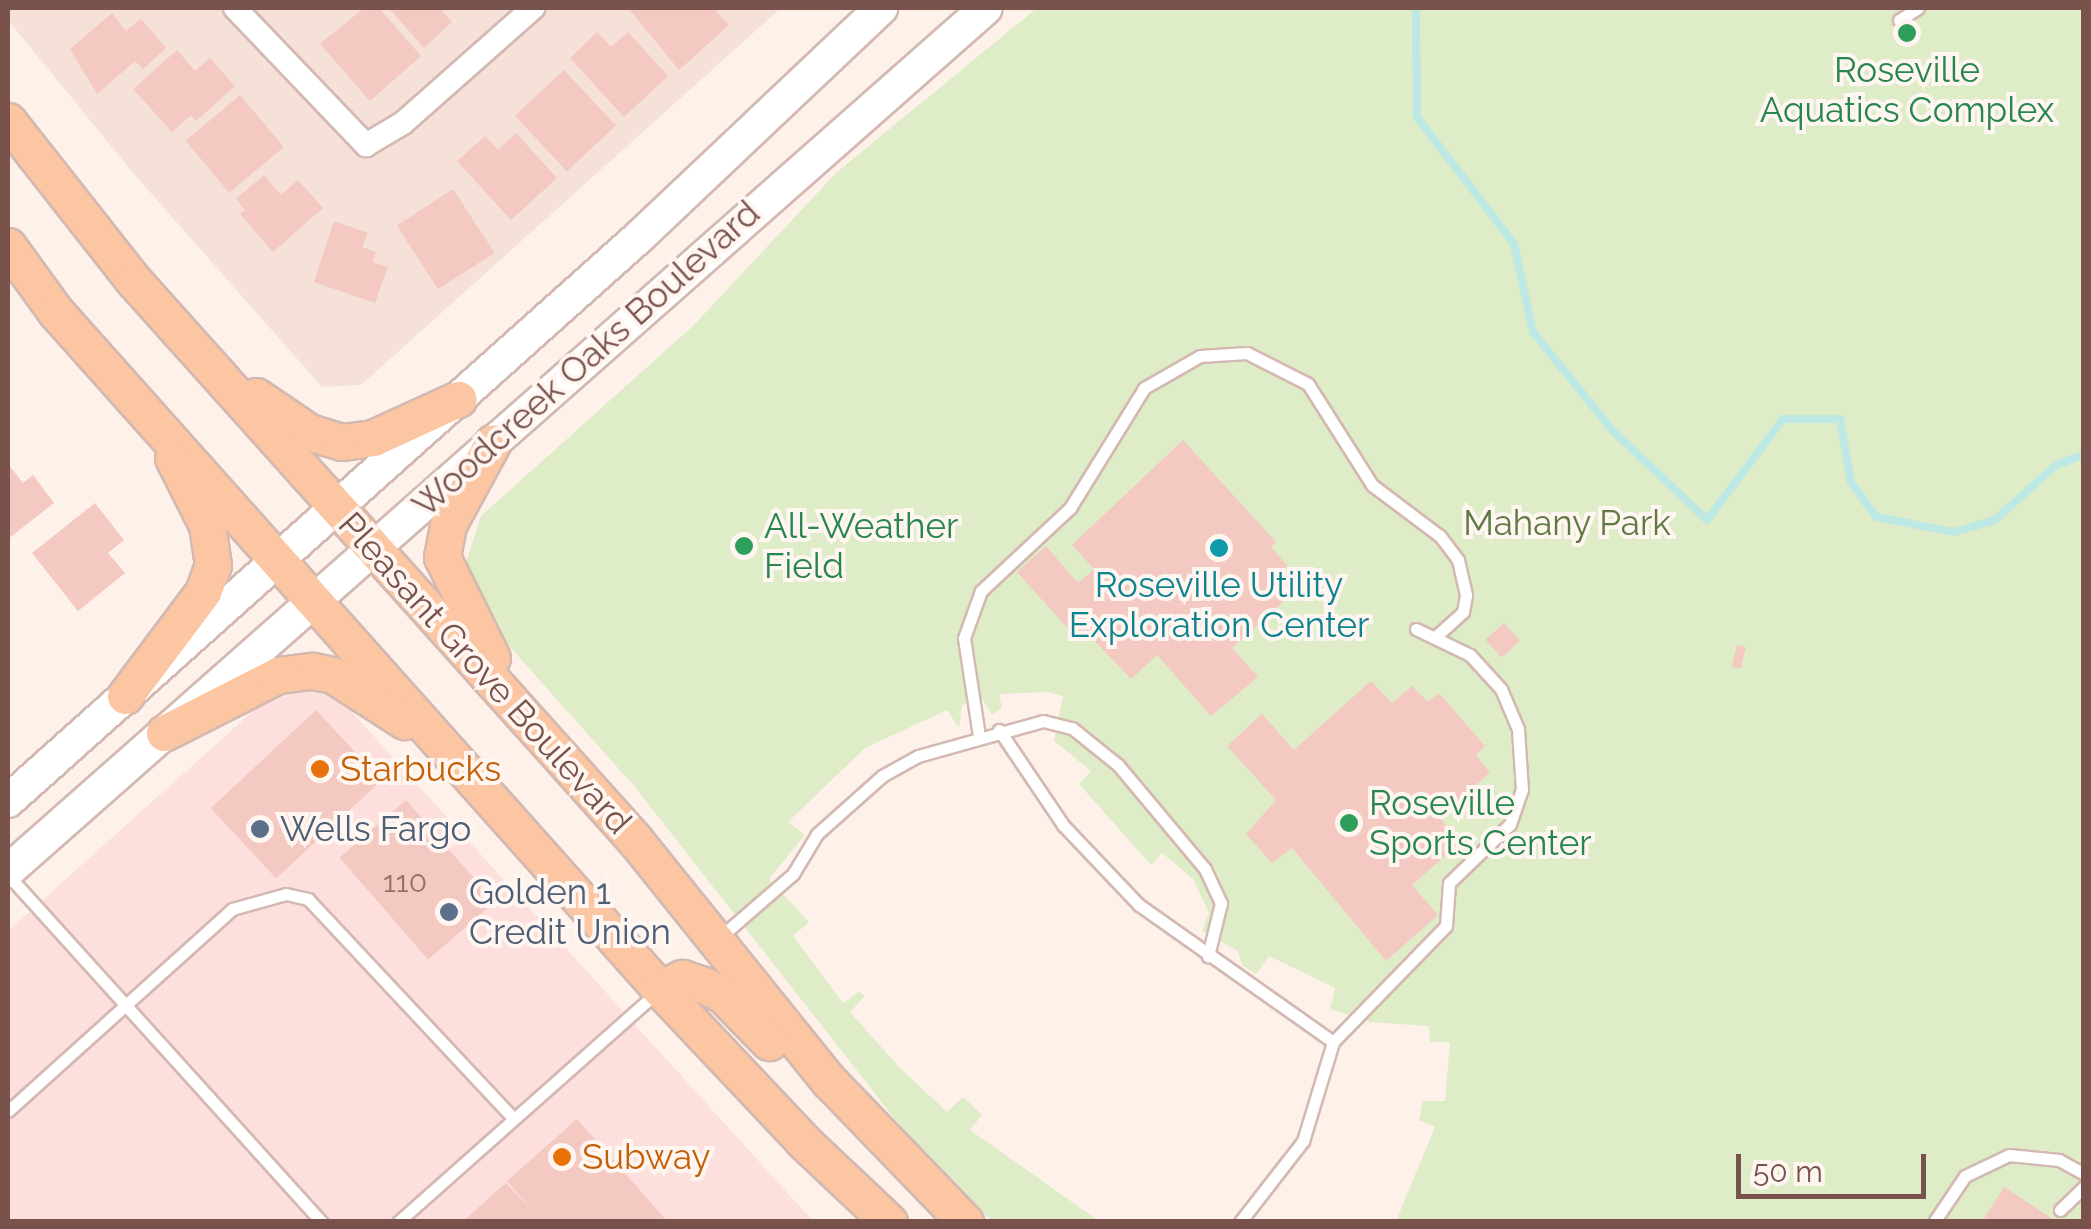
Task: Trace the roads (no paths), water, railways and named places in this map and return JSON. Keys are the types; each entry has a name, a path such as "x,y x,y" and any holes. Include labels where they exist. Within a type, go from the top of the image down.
{"main road":[{"name":"Woodcreek Oaks Boulevard","path":"8,801 458,399 880,8"},
{"name":"Woodcreek Oaks Boulevard","path":"8,873 986,8"},
{"name":"Pleasant Grove Boulevard","path":"8,122 204,360 524,715 879,1137 965,1222"},
{"path":"8,246 158,426 660,989 874,1214"},
{"path":"204,360 330,440 373,438 458,399"},
{"path":"126,696 203,592 213,565 207,525 158,426"},
{"path":"493,442 448,525 442,557 447,577 524,715"},
{"path":"164,733 278,675 312,671 332,674 447,750"},
{"path":"660,989 682,978 723,994 805,1081 879,1137"}],"street":[{"path":"235,8 366,145 403,123 533,8"}],"lane":[{"path":"1899,20 1918,8"},
{"path":"979,736 964,638 981,590 1070,508 1144,388 1200,356 1246,353 1308,384 1372,485 1440,536 1458,560 1466,596 1463,612 1435,636"},
{"path":"1240,1222 1303,1141 1333,1042 1446,926 1449,883 1510,824 1522,790 1518,729 1501,689 1470,655 1416,630"},
{"path":"716,940 793,874 817,834 859,794 918,756 1043,720 1072,728 1118,766 1205,868 1221,902 1208,956"},
{"path":"999,730 1062,825 1138,906 1333,1042"},
{"path":"8,873 322,1222"},
{"path":"8,1112 232,909 286,894 308,898 514,1118"},
{"path":"398,1222 660,989"},
{"path":"1934,1222 1965,1176 2008,1156 2059,1160 2084,1174"},
{"path":"2060,1210 2084,1187"}],"waterway":[{"path":"1416,8 1417,117 1514,244 1533,332 1613,431 1707,520 1783,419 1840,419 1851,482 1876,517 1954,532 1995,520 2056,465 2084,455"}],"place":[{"name":"Roseville Aquatics Complex","path":"1907,33"},
{"name":"All-Weather Field","path":"744,546"},
{"name":"Roseville Utility Exploration Center","path":"1219,548"},
{"name":"Starbucks","path":"320,769"},
{"name":"Roseville Sports Center","path":"1349,823"},
{"name":"Wells Fargo","path":"260,829"},
{"name":"Golden 1 Credit Union","path":"449,912"},
{"name":"Subway","path":"562,1157"}],"park label":[{"name":"Mahany Park","path":"1567,523"}]}
